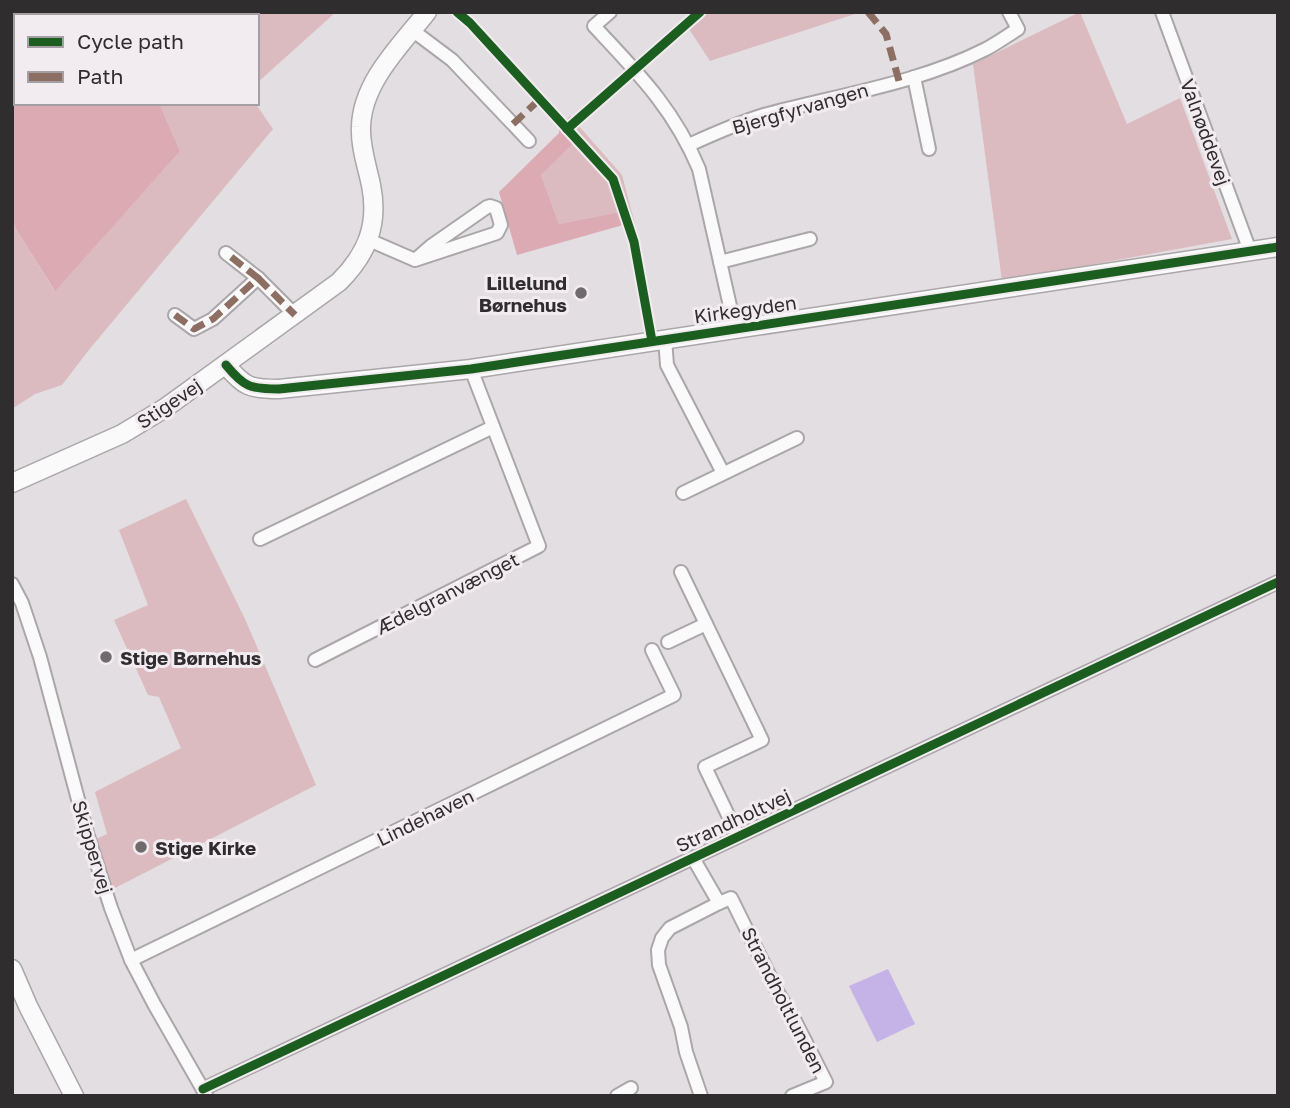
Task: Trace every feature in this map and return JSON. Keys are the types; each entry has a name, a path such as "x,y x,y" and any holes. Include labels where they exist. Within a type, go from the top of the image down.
{"street":[{"name":"Stigevej","path":"12,483 122,434 165,408 340,282 352,270 362,256 372,225 372,188 361,127 364,107 379,73 426,12"},
{"path":"610,12 594,26 650,86 670,113 689,145 699,169 735,328"},
{"name":"Bjergfyrvangen","path":"689,145 762,116 914,77 985,49 1018,29 1009,12"},
{"name":"Valnøddevej","path":"1162,12 1250,251"},
{"path":"412,30 452,60 528,141"},
{"path":"914,77 929,149"},
{"path":"369,240 415,260 496,233 501,225 496,208 487,207 415,260"},
{"path":"720,262 810,239"},
{"name":"Kirkegyden","path":"226,365 239,382 257,389 471,369 1278,247"},
{"path":"226,253 258,278 295,315"},
{"path":"176,315 194,329 213,320 258,278"},
{"path":"665,339 667,365 723,472"},
{"name":"Ædelgranvænget","path":"315,660 539,546 471,369"},
{"path":"260,539 493,427"},
{"path":"683,492 797,438"},
{"path":"681,572 762,740 705,767 738,836"},
{"name":"Strandholtvej","path":"205,1092 738,836 1278,582"},
{"name":"Skippervej","path":"12,584 22,603 40,657 87,833 111,908 131,960 205,1092"},
{"path":"668,642 706,624"},
{"name":"Lindehaven","path":"131,960 674,695 652,650"},
{"name":"Strandholtlunden","path":"693,858 719,903 732,898 778,993 826,1082 792,1096"},
{"path":"701,1096 659,965 658,950 670,928 719,903"},
{"path":"12,969 74,1096"},
{"path":"617,1096 631,1088"}],"shaded area":[{"path":"12,12 42,12 47,14 14,14 14,105 160,105 180,151 55,291 16,229 12,216"},
{"path":"42,12 336,12 259,81 259,14"},
{"path":"703,12 861,12 710,61 687,26"},
{"path":"1080,12 1127,124 1180,98 1232,239 1002,281 973,64"},
{"path":"160,105 256,105 273,129 62,385 35,394 12,409 12,216 16,229 54,290 180,151"},
{"path":"570,116 622,175 635,224 623,225 619,212 559,224 541,175 573,144 559,128"},
{"path":"559,128 573,144 541,175 559,224 619,212 623,225 517,255 499,192 559,133"},
{"path":"186,499 245,619 316,785 113,889 96,839 107,834 95,792 181,748 159,697 148,695 114,620 148,605 119,530"},
{"path":"888,969 915,1024 877,1042 849,986"}],"marked path":[{"path":"868,12 886,34 899,81"},
{"path":"513,124 540,99"},
{"path":"175,315 194,329 213,319 258,278 226,253"},
{"path":"258,278 295,315"}],"cycle path":[{"path":"457,12 613,179 634,242 652,341"},
{"path":"567,129 700,12"},
{"path":"226,365 248,385 269,389 471,369 1278,247"},
{"path":"203,1089 1278,582"}],"place":[{"name":"Lillelund Børnehus","path":"581,293"},
{"name":"Stige Børnehus","path":"106,657"},
{"name":"Stige Kirke","path":"141,847"}]}
